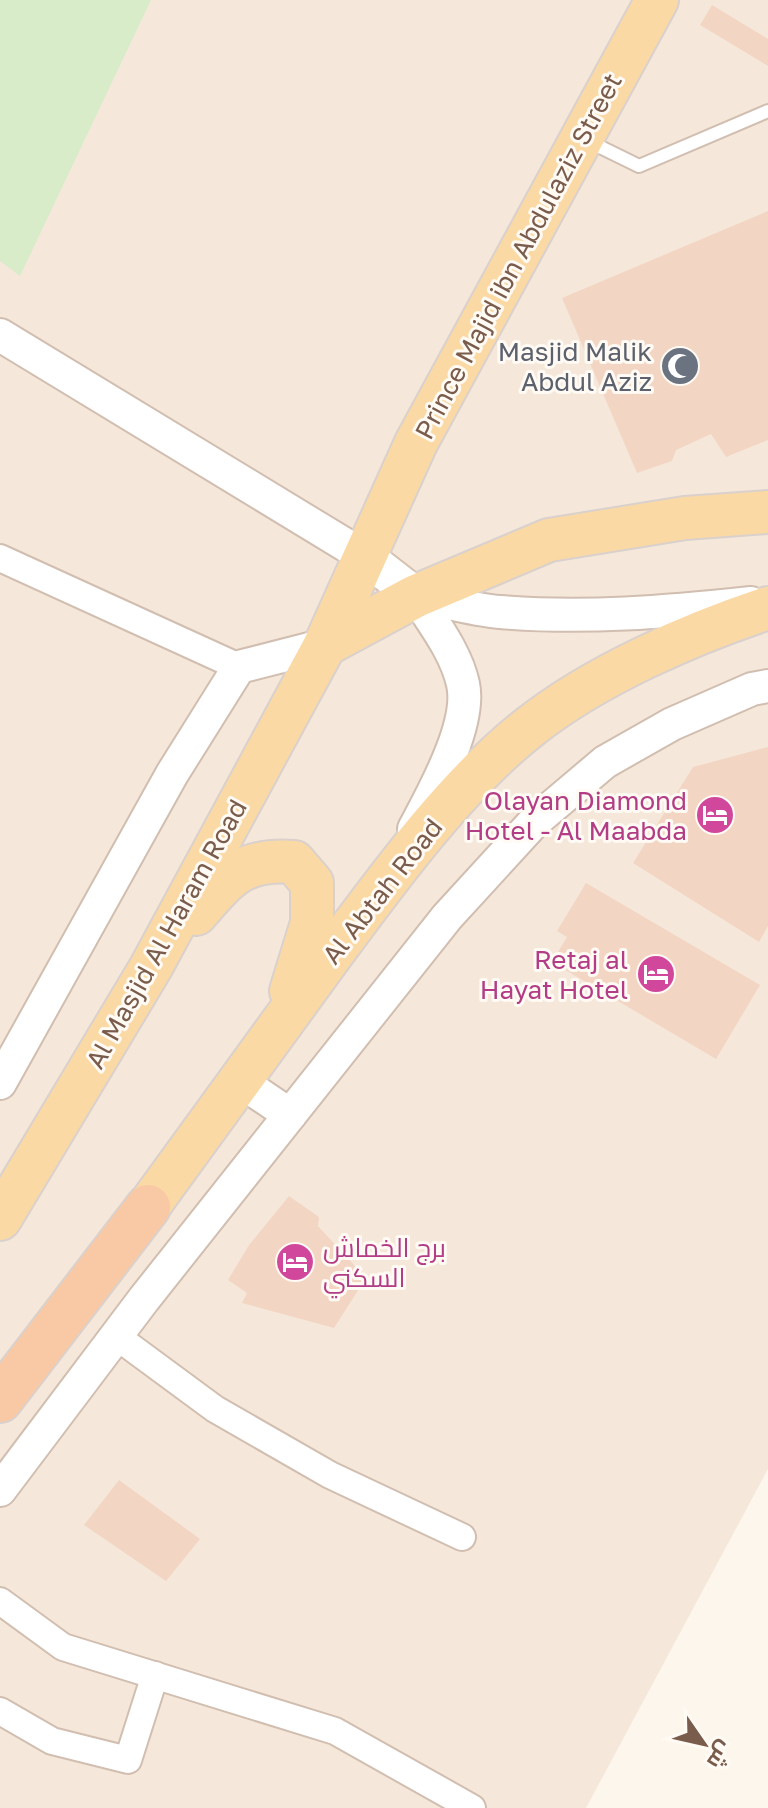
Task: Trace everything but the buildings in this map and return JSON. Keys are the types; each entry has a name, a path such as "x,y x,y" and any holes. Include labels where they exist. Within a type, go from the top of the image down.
{"highway":[{"path":"0,1400 148,1207"}],"main road":[{"name":"Prince Majid ibn Abdulaziz Street","path":"325,645 367,558 416,443 657,0"},
{"path":"325,645 416,596 549,540 685,518 768,512"},
{"path":"367,558 416,596"},
{"name":"Al Abtah Road","path":"148,1207 382,888 449,805 531,726 612,675 699,631 768,608"},
{"name":"Al Masjid Al Haram Road","path":"0,1219 151,967 325,645"},
{"path":"151,967 230,875 264,860 294,862 312,883 312,923 282,1023"}],"street":[{"path":"0,335 367,558"},
{"path":"0,558 239,667 325,645"},
{"path":"416,596 497,612 565,615 648,614 768,602"},
{"path":"382,888 457,739 464,686 452,655 416,596"},
{"path":"1,1079 172,774 239,667"},
{"path":"0,1490 116,1336 447,917 534,822 605,762 672,724 752,689 768,686"},
{"path":"240,1081 290,1115"},
{"path":"116,1336 215,1409 330,1475 462,1537"},
{"path":"0,1601 63,1647 335,1731 472,1808"},
{"path":"0,1711 52,1741 128,1760 155,1675"}],"lane":[{"path":"581,138 639,166 768,111"}],"shaded area":[{"path":"0,0 768,0 768,1469 586,1808 0,1808"}],"green space":[{"path":"0,0 151,0 20,276 0,261"}],"place":[{"name":"Masjid Malik Abdul Aziz","path":"680,366"},
{"name":"Olayan Diamond Hotel - Al Maabda","path":"715,815"},
{"name":"Retaj al Hayat Hotel","path":"656,974"},
{"name":"برج الخماش السكني","path":"295,1262"}]}
